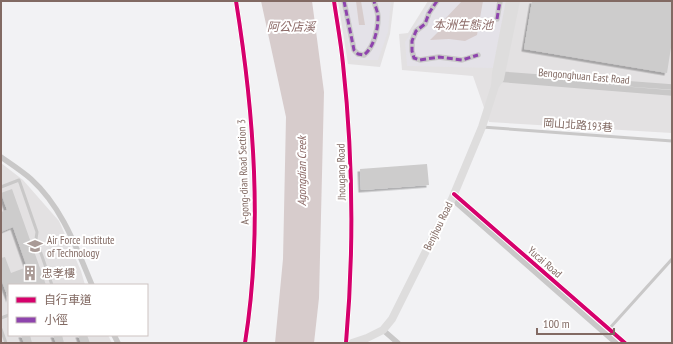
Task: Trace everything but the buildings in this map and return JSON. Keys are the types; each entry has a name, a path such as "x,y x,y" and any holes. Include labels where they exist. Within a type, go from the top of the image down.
{"main road":[{"name":"Benjhou Road","path":"498,78 510,1"},
{"name":"Benjhou Road","path":"352,343 383,330 392,319 453,197 482,127 498,78 516,1"}],"street":[{"name":"A-gong-dian Road Section 3","path":"236,1 250,96 254,187 253,269 245,343"},
{"name":"Jhougang Road","path":"334,1 343,62 348,118 351,188 350,295 346,343"},
{"path":"344,1 354,50 358,54 364,55 370,50 376,32 378,17 374,1"},
{"path":"437,1 424,24 416,31 412,41 414,58 420,60 438,57 462,60 478,55"},
{"path":"497,18 500,1"},
{"name":"Bengonghuan East Road","path":"498,78 672,87"},
{"name":"Bengonghuan East Road","path":"498,78 672,93"},
{"path":"1,157 31,179 45,194 63,219 92,284"},
{"name":"Yucai Road","path":"453,197 607,331 625,343"},
{"path":"383,330 398,343"},
{"name":"Yucai Road","path":"607,331 616,343"}],"lane":[{"name":"岡山北路193巷","path":"482,127 672,141"},
{"path":"1,187 19,180 37,232 36,239 52,284"},
{"path":"607,331 672,259"},
{"path":"1,329 6,343"}],"shaded area":[{"path":"338,1 394,1 390,34 380,67 348,64"},
{"path":"341,1 391,1 388,32 378,60 351,60"},
{"path":"428,1 672,1 672,133 489,122 473,76 402,70 399,34 408,33"},
{"path":"431,1 506,1 493,68 407,66 405,42"},
{"name":"Air Force Institute of Technology","path":"1,163 23,180 59,221 81,271 85,284 8,284 8,336 108,336 112,343 1,343"}],"water":[{"name":"阿公店溪","path":"261,1 312,1 324,92 319,298 314,343 275,343 283,259 286,117"},
{"path":"356,1 361,1 365,25 359,25"},
{"name":"本洲生態池","path":"462,1 483,1 477,35 465,41 449,39 430,40 439,31 444,20"}],"marked path":[{"path":"344,1 354,50 358,54 364,55 373,43 378,22 378,15 374,1"},
{"path":"437,1 429,13 425,24 416,31 412,41 414,58 420,60 439,57 462,60 478,55"},
{"path":"497,19 500,1"}],"cycle path":[{"path":"236,1 248,86 254,172 254,258 251,300 245,343"},
{"path":"334,1 343,64 349,133 351,239 349,308 346,343"},
{"path":"454,194 625,343"}],"place":[{"name":"Air Force Institute of Technology","path":"35,246"},
{"name":"忠孝樓","path":"30,273"}],"water label":[{"name":"Agongdian Creek","path":"301,171"}]}
